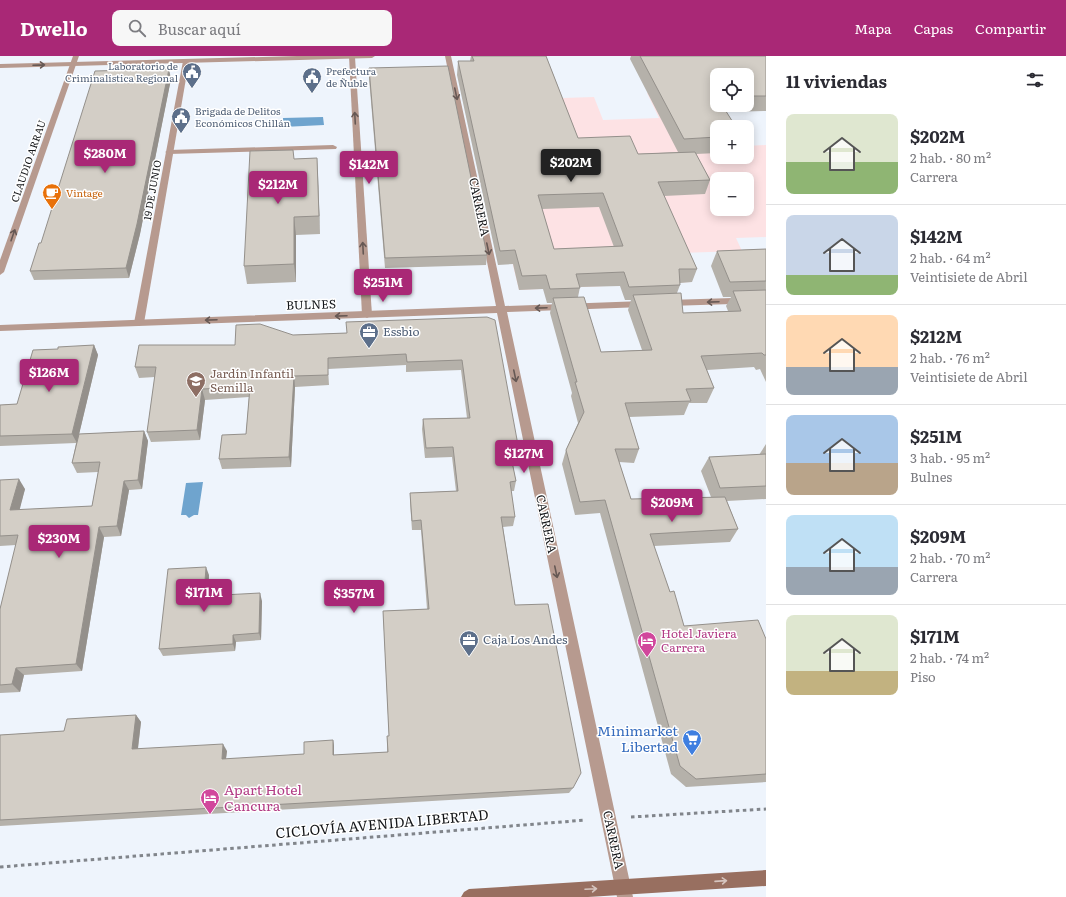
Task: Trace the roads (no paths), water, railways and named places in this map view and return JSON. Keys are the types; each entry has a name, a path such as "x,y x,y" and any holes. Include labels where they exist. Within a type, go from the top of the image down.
{"main road":[{"path":"469,897 624,892 766,878"}],"street":[{"path":"352,56 366,315"},
{"path":"0,66 74,60 186,61 274,57 372,56"},
{"name":"CARRERA","path":"448,56 624,892"},
{"name":"CLAUDIO ARRAU","path":"0,272 74,60"},
{"name":"19 DE JUNIO","path":"139,323 186,61"},
{"path":"169,152 332,147"},
{"name":"BULNES","path":"0,328 766,300"}],"water":[{"path":"323,117 324,125 283,127 283,118"},
{"path":"203,482 198,515 194,515 189,518 186,515 181,515 186,483"}],"place":[{"name":"Laboratorio de Criminalística Regional","path":"192,89"},
{"name":"Prefectura de Ñuble","path":"312,94"},
{"name":"Brigada de Delitos Económicos Chillán","path":"181,134"},
{"name":"Vintage","path":"52,210"},
{"name":"Essbio","path":"369,349"},
{"name":"Jardín Infantil Semilla","path":"196,398"},
{"name":"Caja Los Andes","path":"469,657"},
{"name":"Hotel Javiera Carrera","path":"647,658"},
{"name":"Minimarket Libertad","path":"692,756"},
{"name":"Apart Hotel Cancura","path":"210,815"}]}
